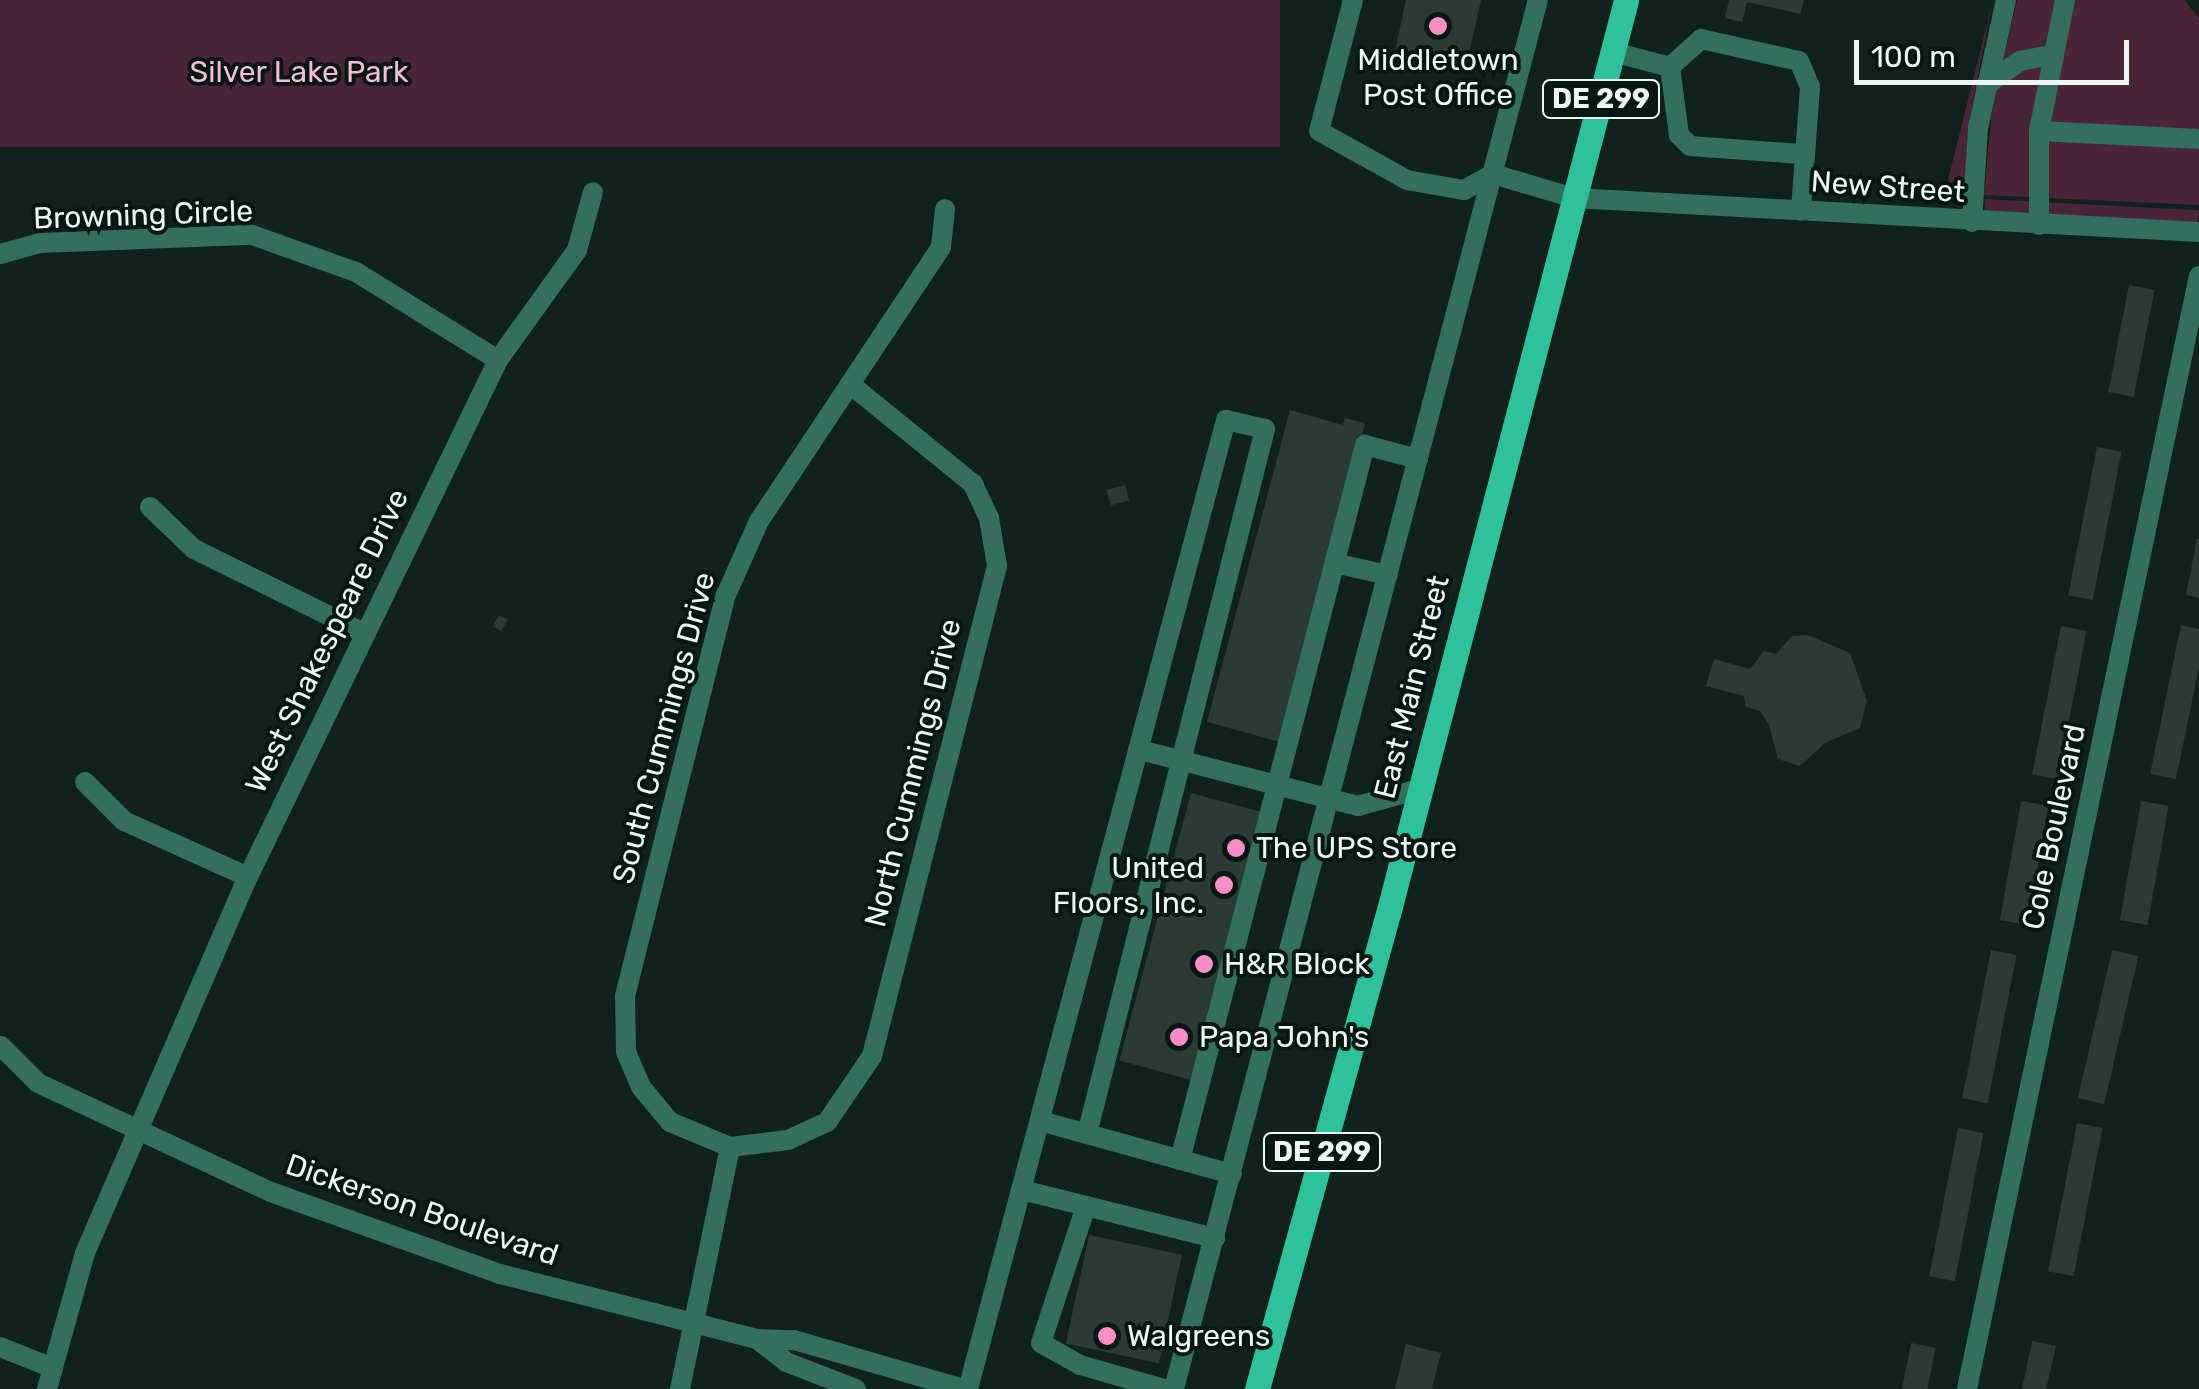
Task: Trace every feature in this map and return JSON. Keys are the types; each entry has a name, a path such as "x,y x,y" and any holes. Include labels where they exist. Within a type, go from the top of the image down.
{"main road":[{"name":"East Main Street","path":"1257,1389 1626,0"}],"street":[{"path":"1353,0 1319,130 1406,180 1464,190 1493,174"},
{"path":"1174,1389 1538,0"},
{"path":"1972,222 1986,85 2006,0"},
{"path":"2038,225 2039,131 2065,0"},
{"path":"1670,67 1701,39 1718,38 1798,61 1810,87 1800,154 1801,211"},
{"path":"1614,52 1670,67"},
{"path":"1986,85 2020,61 2052,55"},
{"path":"1670,67 1680,135 1712,152 1800,154"},
{"path":"2039,131 2199,138"},
{"name":"New Street","path":"1493,174 1574,198 2199,232"},
{"name":"West Shakespeare Drive","path":"47,1389 85,1253 134,1130 248,878 362,632 498,360 577,250 593,192"},
{"name":"South Cummings Drive","path":"730,1146 670,1122 641,1087 626,1051 625,996 726,595 758,521 941,247 945,209"},
{"name":"Browning Circle","path":"0,254 40,243 252,235 356,272 498,360"},
{"name":"Cole Boulevard","path":"1967,1389 2199,276"},
{"name":"North Cummings Drive","path":"730,1146 788,1140 827,1122 872,1056 997,566 989,518 973,484 850,384"},
{"path":"966,1389 1026,1191 1226,420 1265,429 1087,1134"},
{"path":"1180,1160 1365,445 1418,459"},
{"path":"150,507 194,549 362,632"},
{"path":"1334,563 1388,575"},
{"path":"1140,750 1358,806 1419,789"},
{"path":"86,782 124,822 248,878"},
{"name":"Dickerson Boulevard","path":"1,1046 38,1083 134,1130 270,1192 500,1274 757,1339 794,1340 966,1389"},
{"path":"1044,1122 1232,1174"},
{"path":"680,1389 697,1322 730,1146"},
{"path":"1026,1191 1215,1238"},
{"path":"1086,1206 1040,1344 1080,1364 1164,1389"},
{"name":"Dickerson Boulevard","path":"757,1339 786,1362 856,1389"},
{"path":"0,1348 53,1368"}],"green space":[{"name":"Silver Lake Park","path":"0,0 1280,0 1280,147 0,147"},
{"path":"1993,0 1970,117 1965,193 1945,192"},
{"path":"2017,0 2184,0 2199,18 2199,205 1984,195 1992,109"},
{"path":"1985,199 2199,210 2198,226 1984,215"}],"building":[{"name":"Middletown Post Office","path":"1406,0 1481,0 1466,67 1395,51"},
{"path":"1729,0 1804,0 1800,14 1747,2 1742,22 1725,18"},
{"path":"2129,285 2155,290 2134,397 2108,392"},
{"path":"1290,410 1343,425 1345,418 1365,423 1280,742 1207,722"},
{"path":"2097,447 2122,452 2093,600 2068,595"},
{"path":"1125,485 1129,500 1111,505 1107,490"},
{"path":"2199,539 2199,598 2186,595"},
{"path":"499,615 508,620 501,631 493,626"},
{"path":"2181,625 2199,629 2199,667 2176,779 2150,774"},
{"path":"2061,626 2087,631 2058,779 2032,774"},
{"path":"1808,635 1850,653 1867,701 1860,728 1825,743 1800,766 1778,759 1769,725 1760,711 1746,707 1744,696 1706,686 1714,659 1750,669 1764,651 1776,654 1792,636"},
{"path":"1191,793 1263,812 1192,1080 1119,1061"},
{"path":"2021,801 2049,806 2028,925 2000,920"},
{"path":"2141,801 2169,806 2148,925 2120,920"},
{"path":"1991,950 2017,955 1988,1103 1962,1098"},
{"path":"2112,950 2138,956 2104,1104 2078,1098"},
{"path":"2077,1123 2103,1128 2074,1276 2048,1271"},
{"path":"1958,1128 1984,1133 1955,1281 1929,1276"},
{"path":"1089,1235 1182,1255 1159,1363 1066,1344"},
{"path":"2032,1341 2056,1346 2046,1389 2022,1389"},
{"path":"1911,1343 1936,1348 1928,1389 1902,1389"},
{"path":"1406,1344 1441,1353 1432,1389 1395,1389"}],"place":[{"name":"Middletown Post Office","path":"1438,26"},
{"name":"The UPS Store","path":"1236,848"},
{"name":"United Floors, Inc.","path":"1224,885"},
{"name":"H&R Block","path":"1204,964"},
{"name":"Papa John's","path":"1179,1037"},
{"name":"Walgreens","path":"1107,1336"}]}
